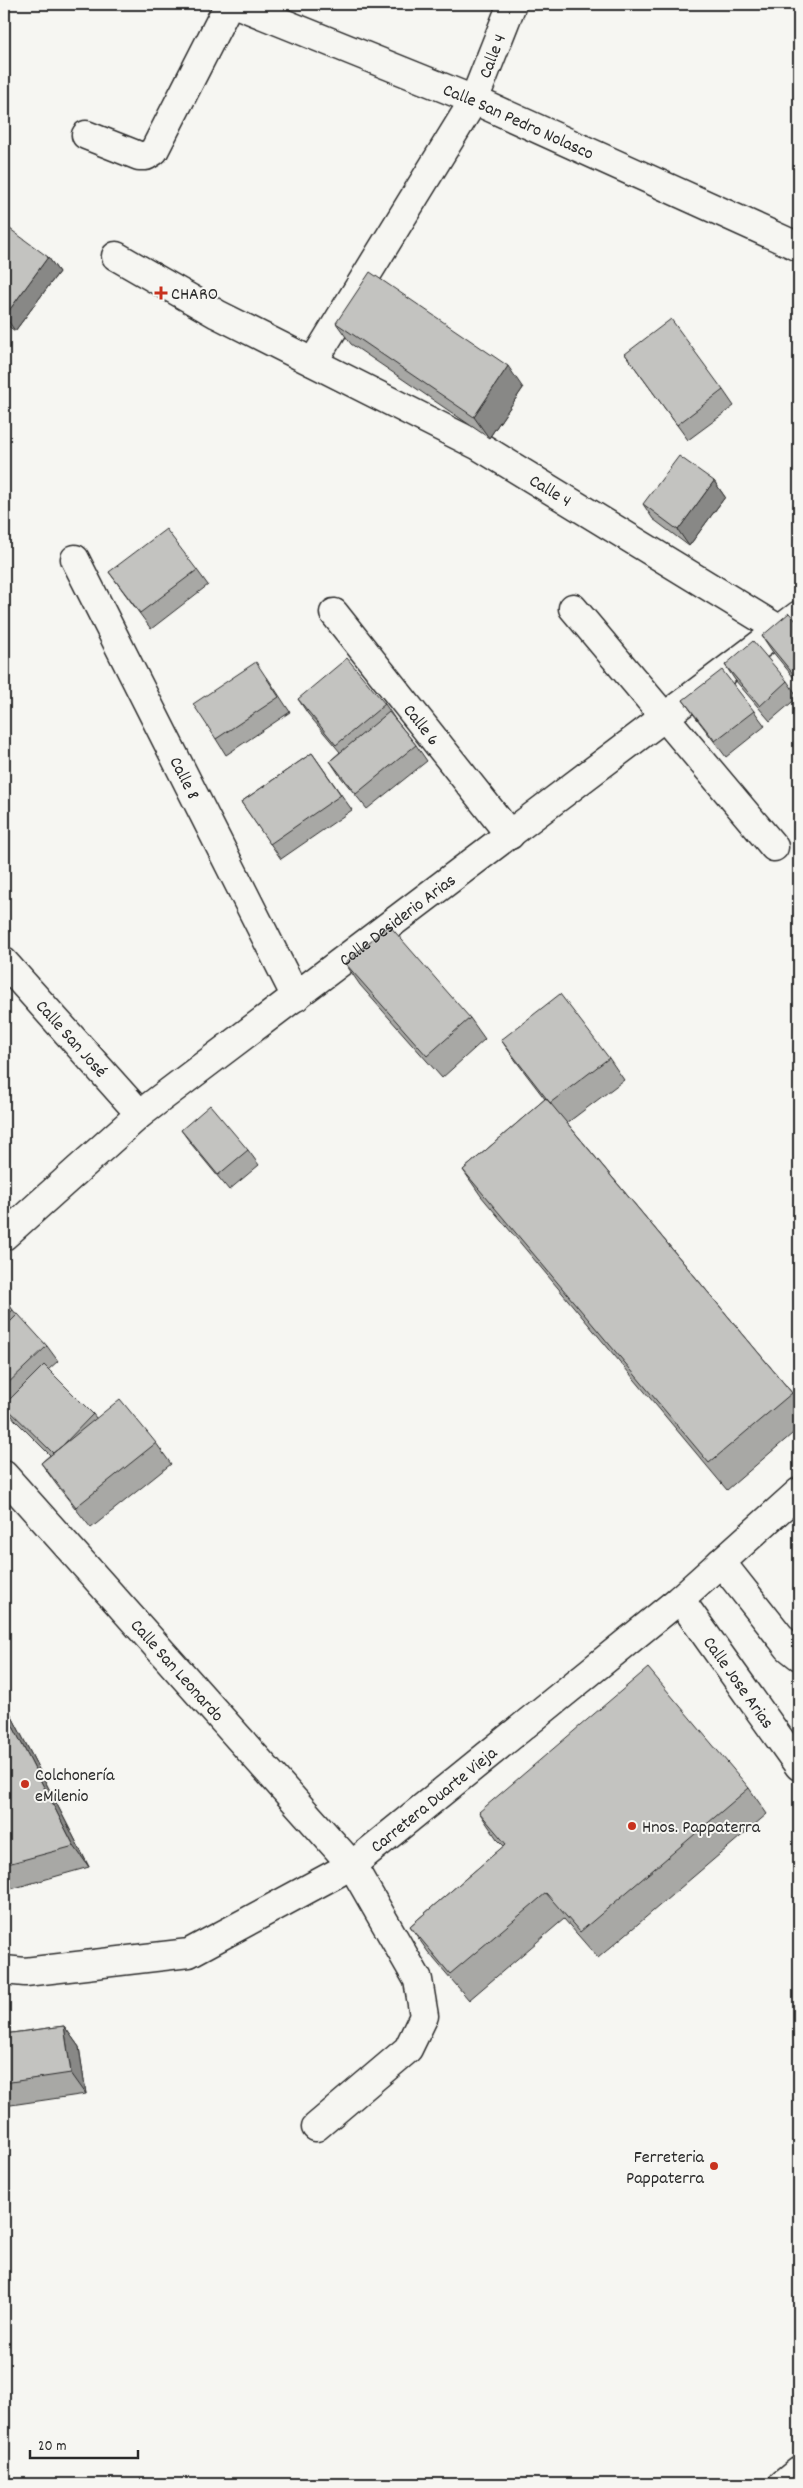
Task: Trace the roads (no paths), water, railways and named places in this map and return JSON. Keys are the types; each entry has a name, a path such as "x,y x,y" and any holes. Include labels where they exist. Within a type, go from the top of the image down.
{"street":[{"path":"86,135 138,156 146,156 154,151 229,4"},
{"name":"Calle San Pedro Nolasco","path":"236,4 474,100 799,247"},
{"name":"Calle 4","path":"313,362 474,100 512,4"},
{"name":"Calle 4","path":"116,256 216,314 479,446 790,622"},
{"name":"Calle 8","path":"75,558 296,997"},
{"path":"573,608 666,716 774,847"},
{"name":"Calle 6","path":"334,613 510,835"},
{"name":"Calle Desiderio Arias","path":"4,1236 140,1114 790,622"},
{"name":"Calle San José","path":"4,962 140,1114"},
{"name":"Calle San Leonardo","path":"4,1475 352,1865 418,1980 424,2016 408,2049 316,2127"},
{"name":"Carretera Duarte Vieja","path":"4,1970 25,1972 190,1953 352,1865 680,1599 799,1492"},
{"path":"721,1562 789,1648 799,1656"},
{"name":"Calle Jose Arias","path":"680,1599 799,1766"},
{"path":"783,2484 799,2471"}],"place":[{"name":"CHARO","path":"161,293"},
{"name":"Colchonería eMilenio","path":"25,1784"},
{"name":"Hnos. Pappaterra","path":"632,1826"},
{"name":"Ferreteria Pappaterra","path":"714,2166"}]}
